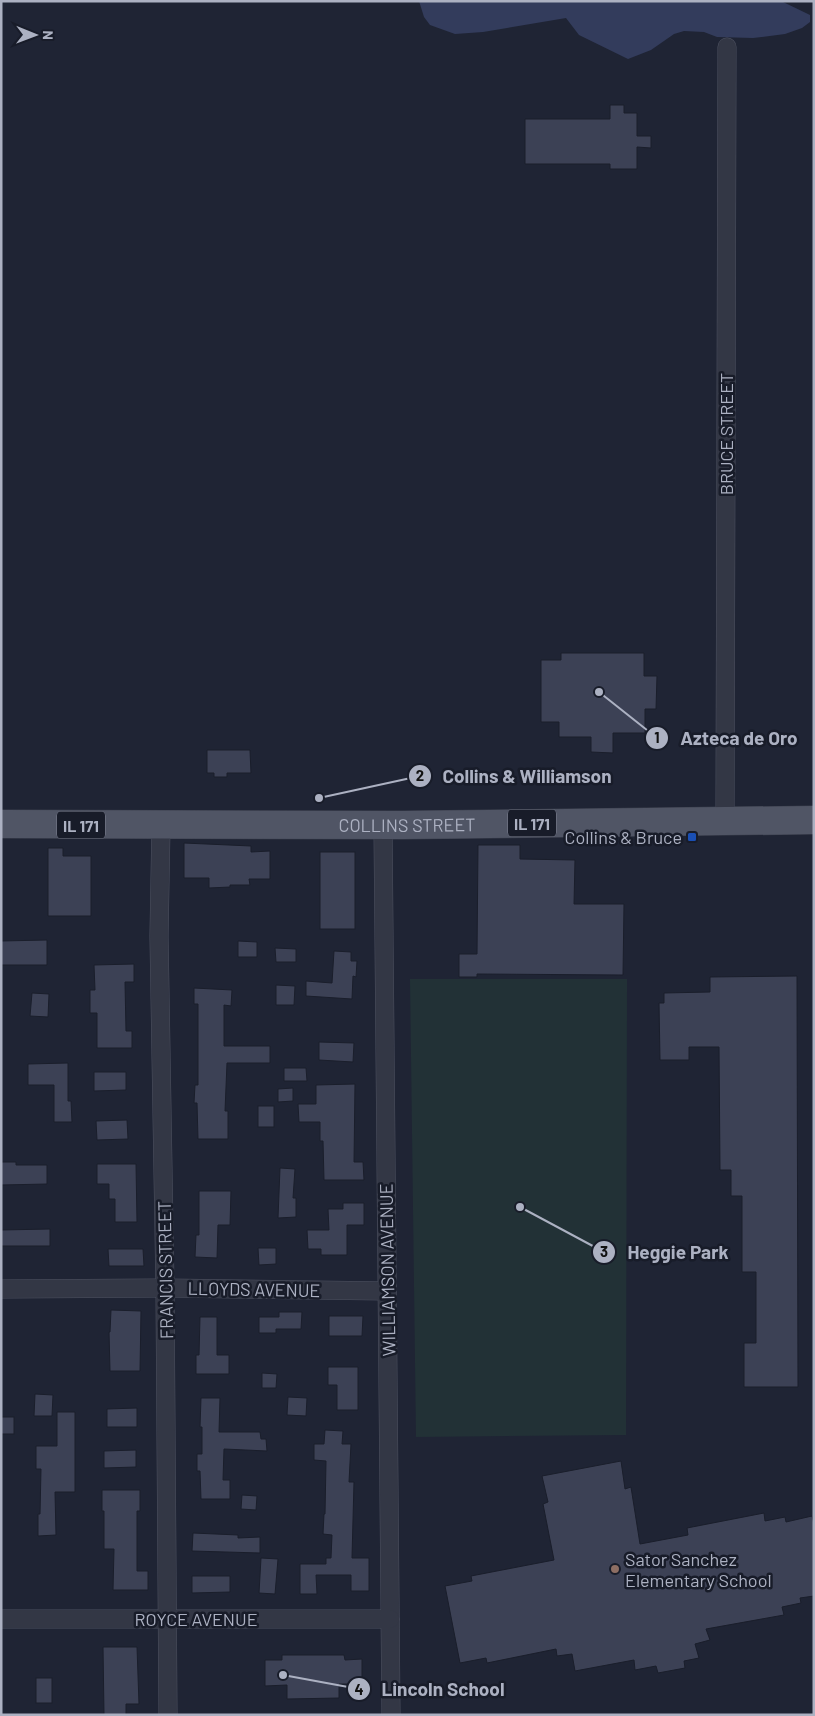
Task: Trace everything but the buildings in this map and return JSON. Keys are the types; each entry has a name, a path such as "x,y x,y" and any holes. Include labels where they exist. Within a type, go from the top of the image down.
{"main road":[{"name":"COLLINS STREET","path":"1,824 383,825 814,820"}],"street":[{"name":"BRUCE STREET","path":"725,821 727,47"},
{"name":"FRANCIS STREET","path":"161,825 160,936 166,1288 166,1619 168,1715"},
{"name":"WILLIAMSON AVENUE","path":"383,825 391,1715"},
{"name":"LLOYDS AVENUE","path":"1,1289 166,1288 387,1291"},
{"name":"ROYCE AVENUE","path":"1,1619 390,1619"}],"shaded area":[{"path":"410,979 627,979 626,1435 416,1437"}],"water":[{"path":"419,1 781,1 810,15 810,22 802,28 785,34 753,38 717,37 704,32 684,31 674,34 651,50 628,59 579,35 566,18 483,32 455,34 430,25 424,17"}],"place":[{"name":"Azteca de Oro","path":"599,692"},
{"name":"Collins & Williamson","path":"319,798"},
{"name":"Collins & Bruce","path":"692,837"},
{"name":"Heggie Park","path":"520,1207"},
{"name":"Sator Sanchez Elementary School","path":"615,1569"},
{"name":"Lincoln School","path":"283,1675"}]}
